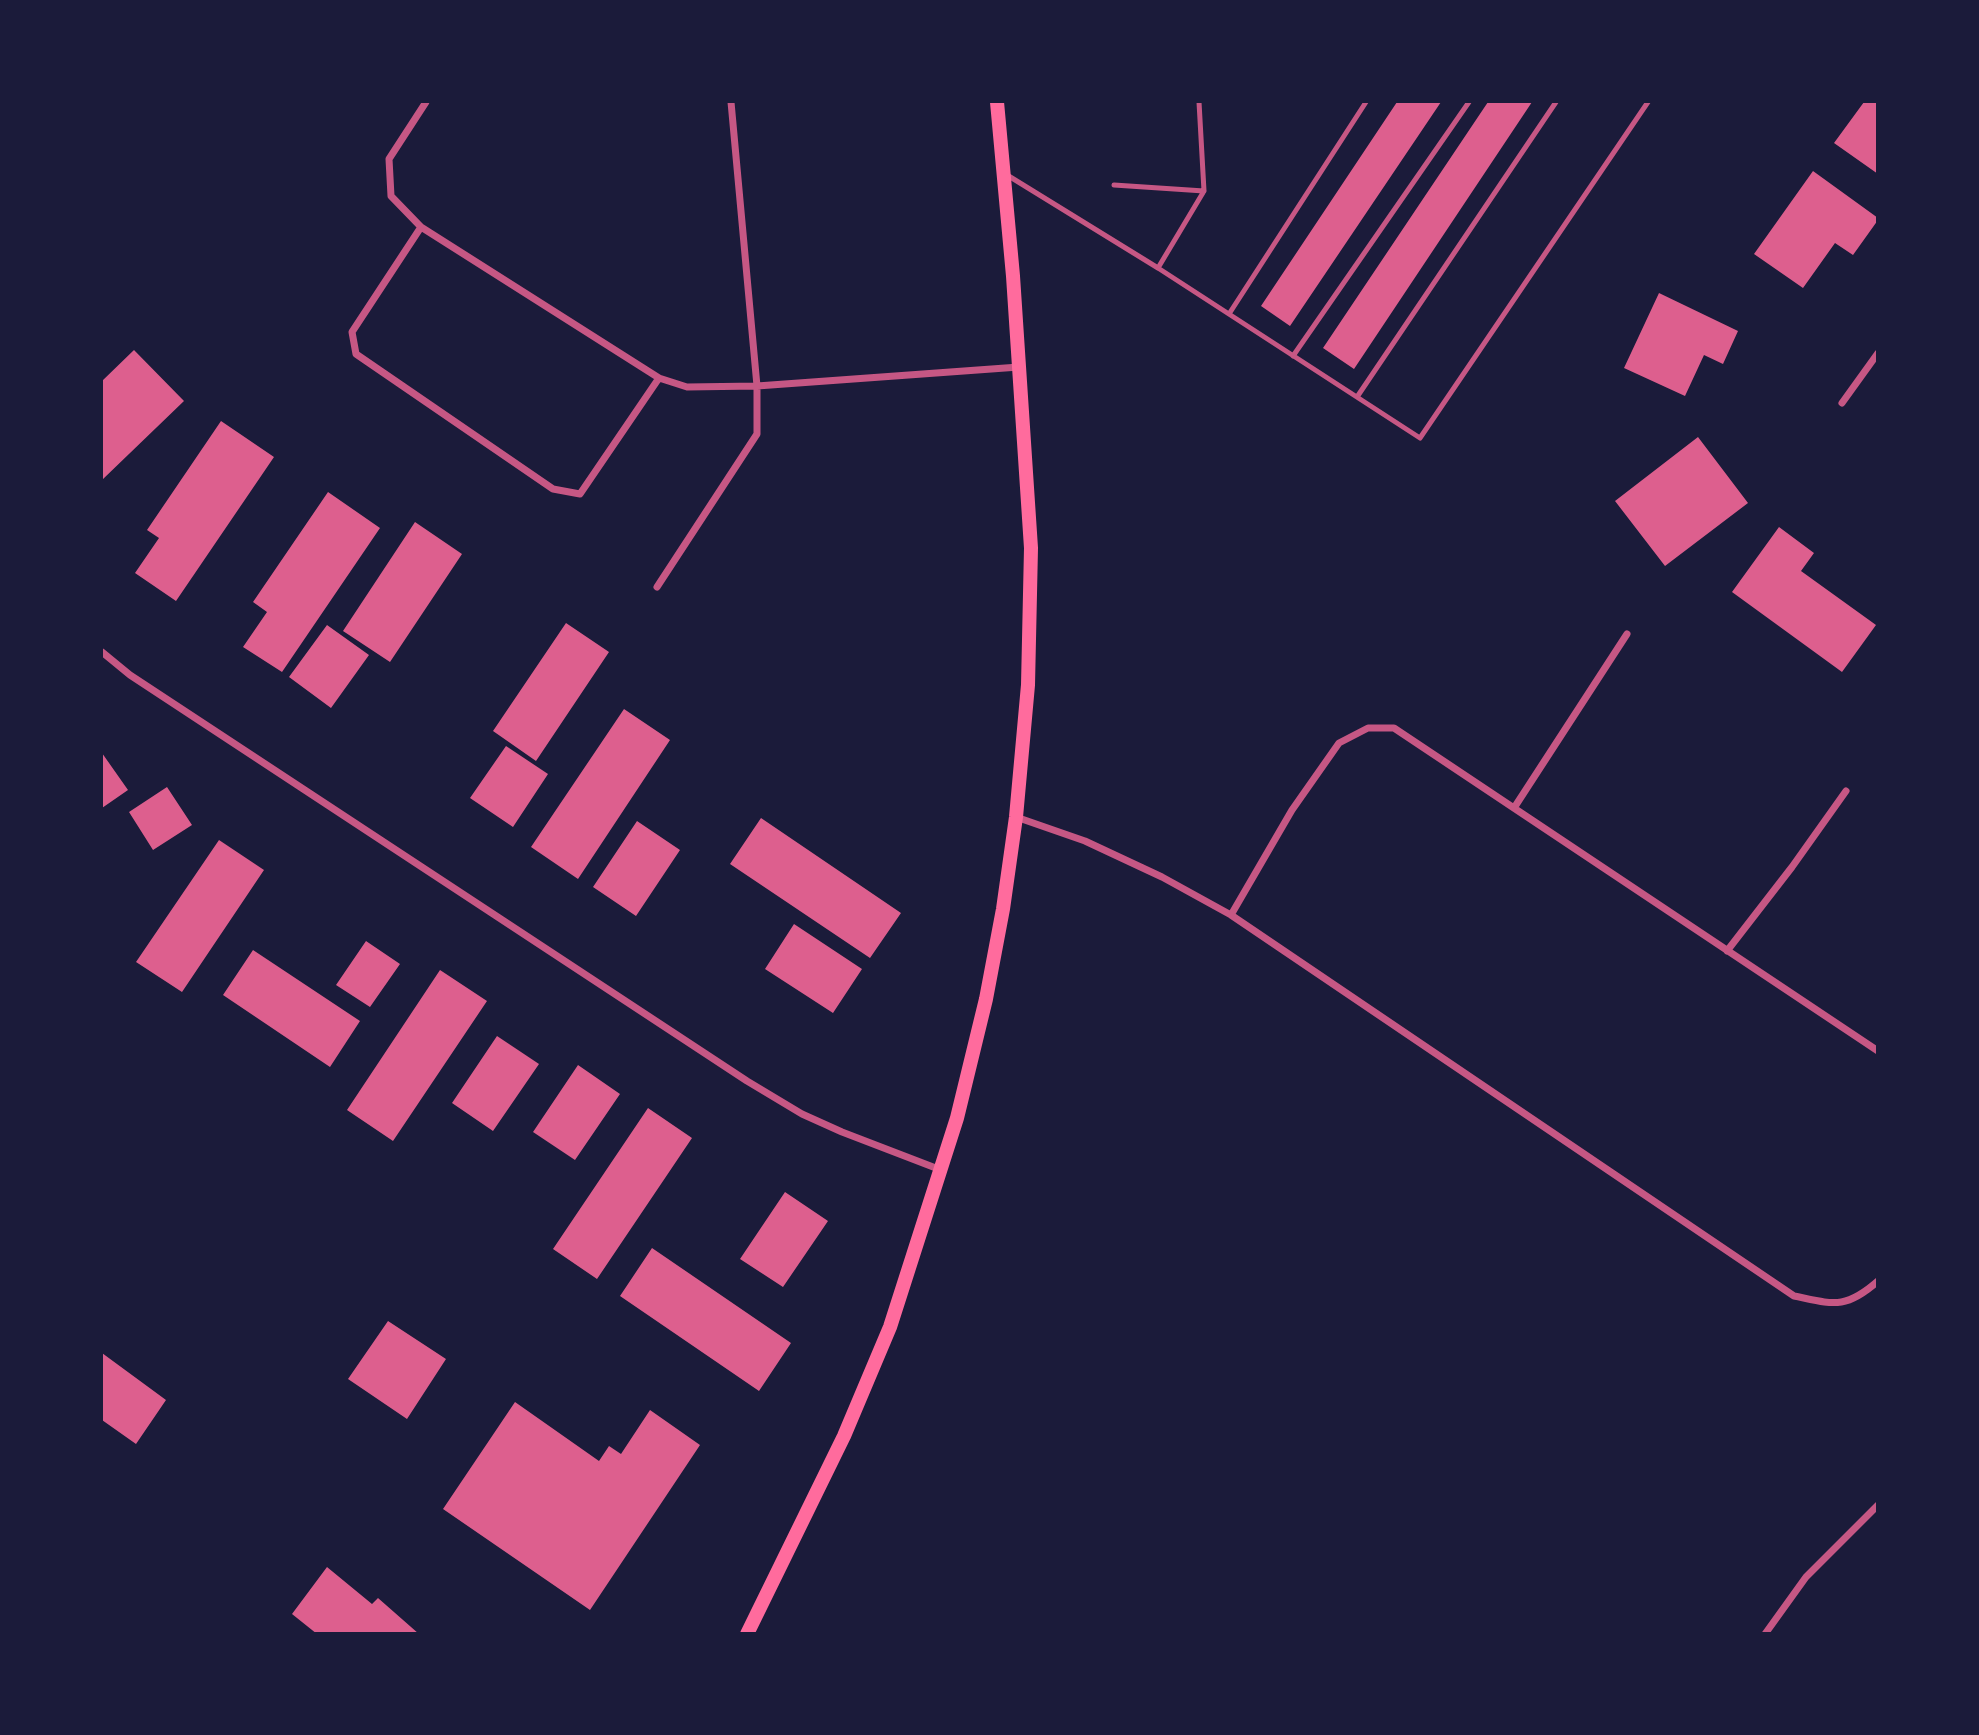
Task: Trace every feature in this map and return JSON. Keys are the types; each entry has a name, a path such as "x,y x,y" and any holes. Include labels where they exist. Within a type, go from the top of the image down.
{"main road":[{"path":"747,1633 844,1436 894,1315 957,1118 986,999 1003,909 1016,817 1028,685 1031,548 1013,276 996,102"}],"street":[{"path":"426,102 389,159 391,196 421,227 659,378 687,387 757,386 1019,367"},
{"path":"657,587 757,434 757,386 731,102"},
{"path":"421,227 352,332 356,354 553,489 580,494 659,378"},
{"path":"1842,403 1878,354"},
{"path":"1514,808 1627,634"},
{"path":"102,652 130,675 747,1081 802,1114 941,1170"},
{"path":"1231,915 1292,810 1339,743 1368,728 1394,728 1878,1051"},
{"path":"1727,951 1846,791"},
{"path":"1016,817 1085,841 1161,877 1231,915 1794,1296 1835,1304 1862,1295 1878,1281"},
{"path":"1765,1633 1807,1577 1878,1505"}],"lane":[{"path":"1158,268 1204,191 1199,102"},
{"path":"1229,314 1366,102"},
{"path":"1293,356 1469,102"},
{"path":"1357,397 1556,102"},
{"path":"1003,173 1158,268 1420,438 1648,102"},
{"path":"1114,185 1204,191"}],"building":[{"path":"1397,102 1441,102 1290,326 1261,306"},
{"path":"1488,102 1532,102 1354,369 1323,348"},
{"path":"1864,102 1878,102 1878,174 1834,143"},
{"path":"1813,171 1878,220 1853,255 1835,243 1803,288 1754,254"},
{"path":"1659,293 1738,331 1723,364 1704,355 1685,396 1624,368"},
{"path":"134,350 184,401 102,480 102,381"},
{"path":"221,421 274,457 176,601 135,573 159,538 147,530"},
{"path":"1698,437 1748,503 1665,566 1615,501"},
{"path":"328,492 380,528 282,672 243,647 267,612 253,602"},
{"path":"415,522 462,554 390,662 343,631"},
{"path":"1779,527 1814,553 1801,571 1876,625 1842,672 1732,592"},
{"path":"566,623 609,652 536,761 493,731"},
{"path":"327,625 369,655 331,708 289,677"},
{"path":"624,709 670,740 578,879 531,847"},
{"path":"506,746 548,774 513,827 470,798"},
{"path":"102,753 128,790 102,808"},
{"path":"167,787 192,825 153,850 129,812"},
{"path":"761,818 901,913 870,958 730,864"},
{"path":"637,821 680,850 636,916 593,887"},
{"path":"219,840 264,870 182,992 136,962"},
{"path":"794,924 862,969 833,1013 765,969"},
{"path":"366,941 400,964 370,1007 336,985"},
{"path":"253,950 360,1021 330,1067 223,995"},
{"path":"440,970 487,1001 393,1141 347,1110"},
{"path":"497,1036 539,1064 493,1131 452,1103"},
{"path":"578,1065 620,1094 575,1160 533,1132"},
{"path":"648,1108 692,1138 597,1279 553,1249"},
{"path":"785,1192 828,1221 783,1287 740,1259"},
{"path":"652,1248 791,1343 759,1391 620,1296"},
{"path":"388,1321 446,1359 407,1419 348,1379"},
{"path":"102,1353 166,1400 136,1444 102,1420"},
{"path":"515,1402 599,1461 609,1446 621,1454 650,1410 700,1445 590,1610 443,1509"},
{"path":"327,1567 372,1604 378,1598 419,1634 317,1634 292,1614"}]}
